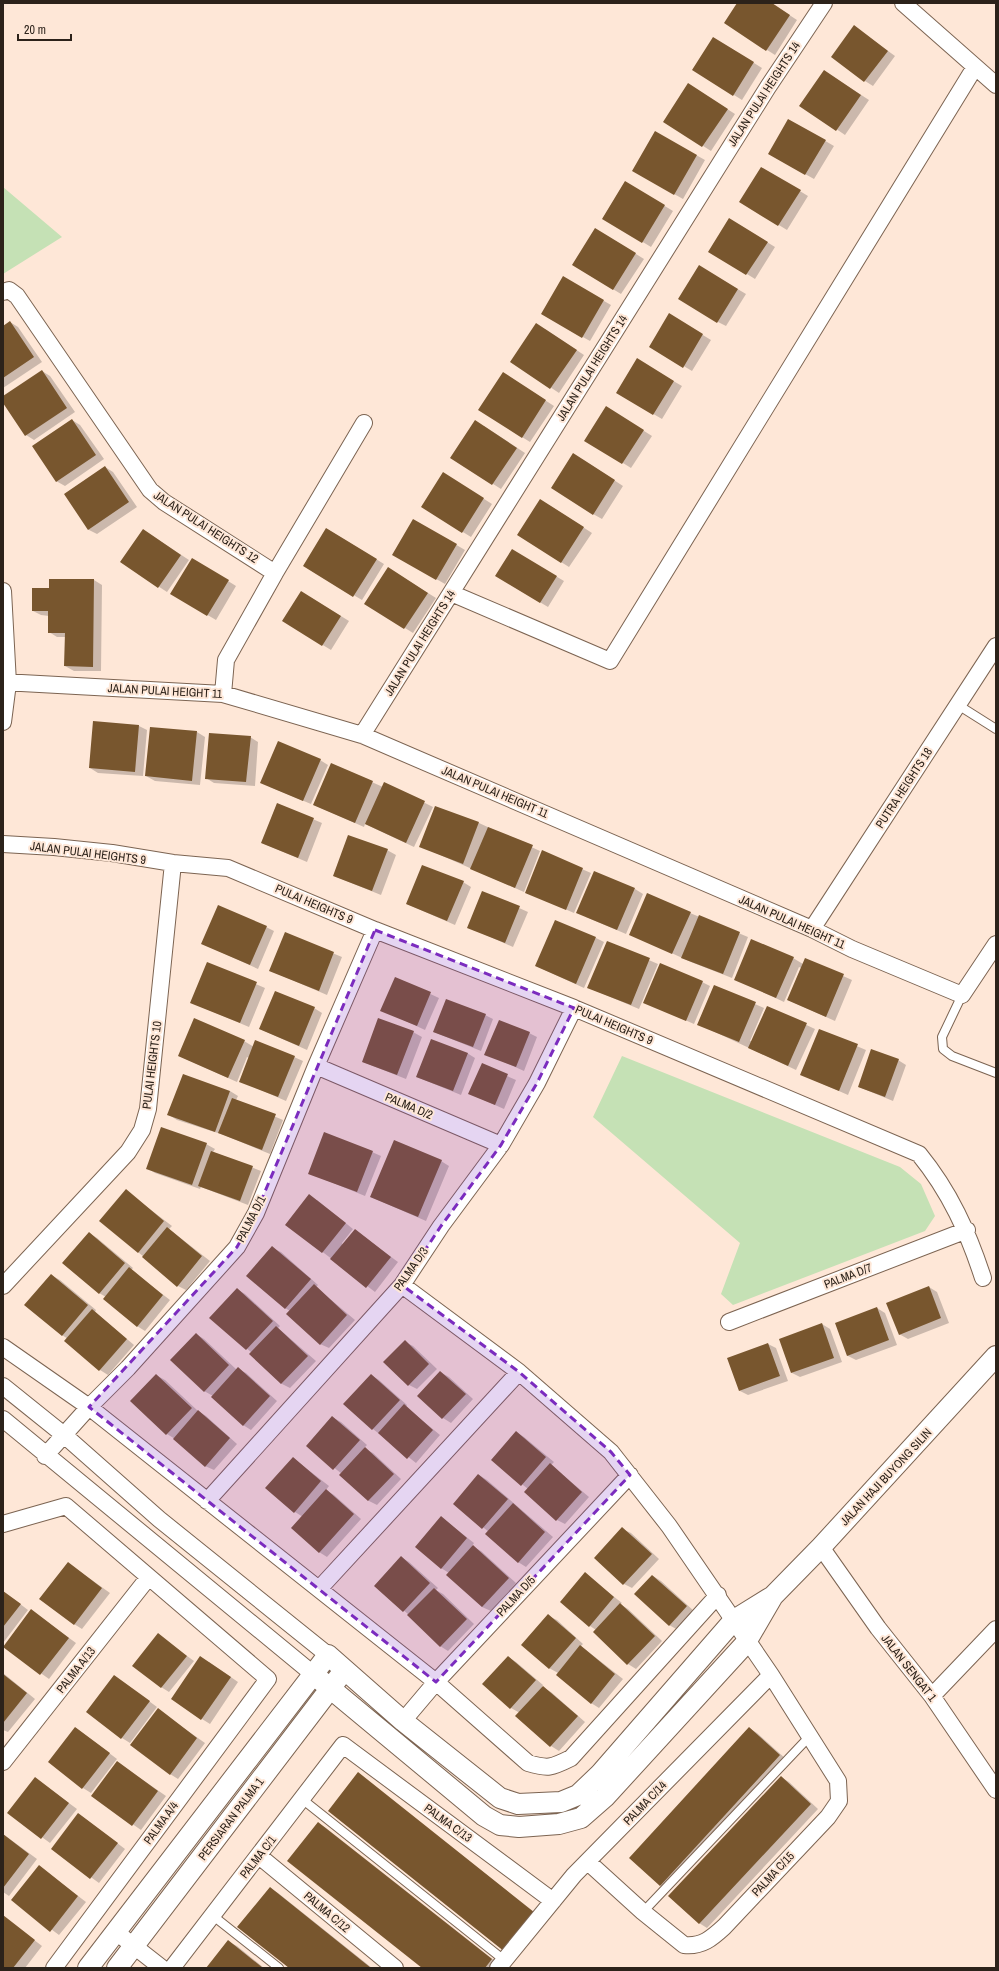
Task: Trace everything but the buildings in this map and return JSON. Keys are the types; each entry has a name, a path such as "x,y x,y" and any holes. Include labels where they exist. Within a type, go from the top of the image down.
{"street":[{"name":"JALAN PULAI HEIGHTS 14","path":"362,735 768,87 824,3"},
{"path":"904,3 996,85"},
{"path":"451,593 610,661 975,67"},
{"name":"JALAN PULAI HEIGHTS 12","path":"6,291 17,296 150,490 164,502 275,572"},
{"path":"223,694 226,660 275,572 364,423"},
{"path":"3,592 5,682 3,722"},
{"name":"PUTRA HEIGHTS 18","path":"812,929 996,646"},
{"name":"JALAN PULAI HEIGHT 11","path":"5,682 223,694 362,735 812,929 852,949 962,995"},
{"name":"JALAN PULAI HEIGHTS 9","path":"3,844 54,847 112,853 173,863"},
{"name":"PULAI HEIGHTS 9","path":"173,863 228,868 375,930 574,1008 918,1154 936,1175 967,1230 984,1278"},
{"name":"PULAI HEIGHTS 10","path":"3,1286 128,1152 142,1130 148,1109 173,863"},
{"name":"PALMA D/1","path":"45,1456 89,1407 128,1368 237,1247 256,1213 316,1066 375,930"},
{"path":"962,995 996,944"},
{"name":"PALMA D/3","path":"207,1501 402,1285 441,1226 501,1145 537,1083 574,1008"},
{"name":"PALMA D/2","path":"316,1066 501,1145"},
{"name":"PALMA D/7","path":"729,1322 967,1230"},
{"path":"402,1285 519,1372 611,1452 669,1526 718,1595 771,1675"},
{"path":"3,1347 89,1407 436,1682 528,1762 541,1767 554,1767 571,1758 718,1595"},
{"name":"JALAN HAJI BUYONG SILIN","path":"773,1596 821,1547 996,1356"},
{"path":"319,1589 519,1372"},
{"path":"3,1386 64,1435 159,1519 345,1669 403,1720 500,1798 518,1804 561,1802 578,1795 600,1774 734,1620 773,1596"},
{"path":"3,1419 45,1456 313,1674 484,1816 500,1825 519,1827 559,1824 581,1818 605,1797 748,1640 773,1596"},
{"name":"PALMA D/5","path":"403,1720 436,1682 630,1475"},
{"path":"3,1524 66,1506 148,1578"},
{"name":"JALAN SENGAT 1","path":"821,1547 878,1628 932,1696 996,1790"},
{"name":"PALMA A/4","path":"54,1968 268,1678 148,1578"},
{"name":"PALMA A/13","path":"3,1762 148,1578"},
{"path":"932,1696 996,1629"},
{"path":"88,1968 328,1655"},
{"name":"PERSIARAN PALMA 1","path":"117,1968 345,1669"},
{"name":"PALMA C/15","path":"588,1862 643,1912 684,1944 692,1946 709,1941 724,1928 828,1817 839,1801 838,1781 771,1675"},
{"name":"PALMA C/14","path":"501,1964 574,1875 771,1675"},
{"name":"PALMA C/1","path":"172,1968 343,1745"},
{"name":"PALMA C/13","path":"343,1745 553,1901"},
{"name":"PALMA C/12","path":"259,1856 394,1968"},
{"path":"116,1932 162,1968"}],"lane":[{"path":"958,705 996,729"},
{"path":"962,995 942,1037 943,1049 952,1056 996,1073"},
{"path":"643,1912 809,1737"},
{"path":"302,1799 501,1964"},
{"path":"212,1915 279,1968"}],"highlighted area":[{"path":"375,930 574,1008 537,1083 501,1145 441,1226 402,1285 519,1372 611,1452 630,1475 436,1682 89,1407 237,1247 256,1213"}],"green space":[{"path":"3,187 62,237 3,274"},
{"path":"622,1056 900,1167 921,1184 935,1216 925,1231 733,1305 721,1294 740,1243 593,1117"}]}
